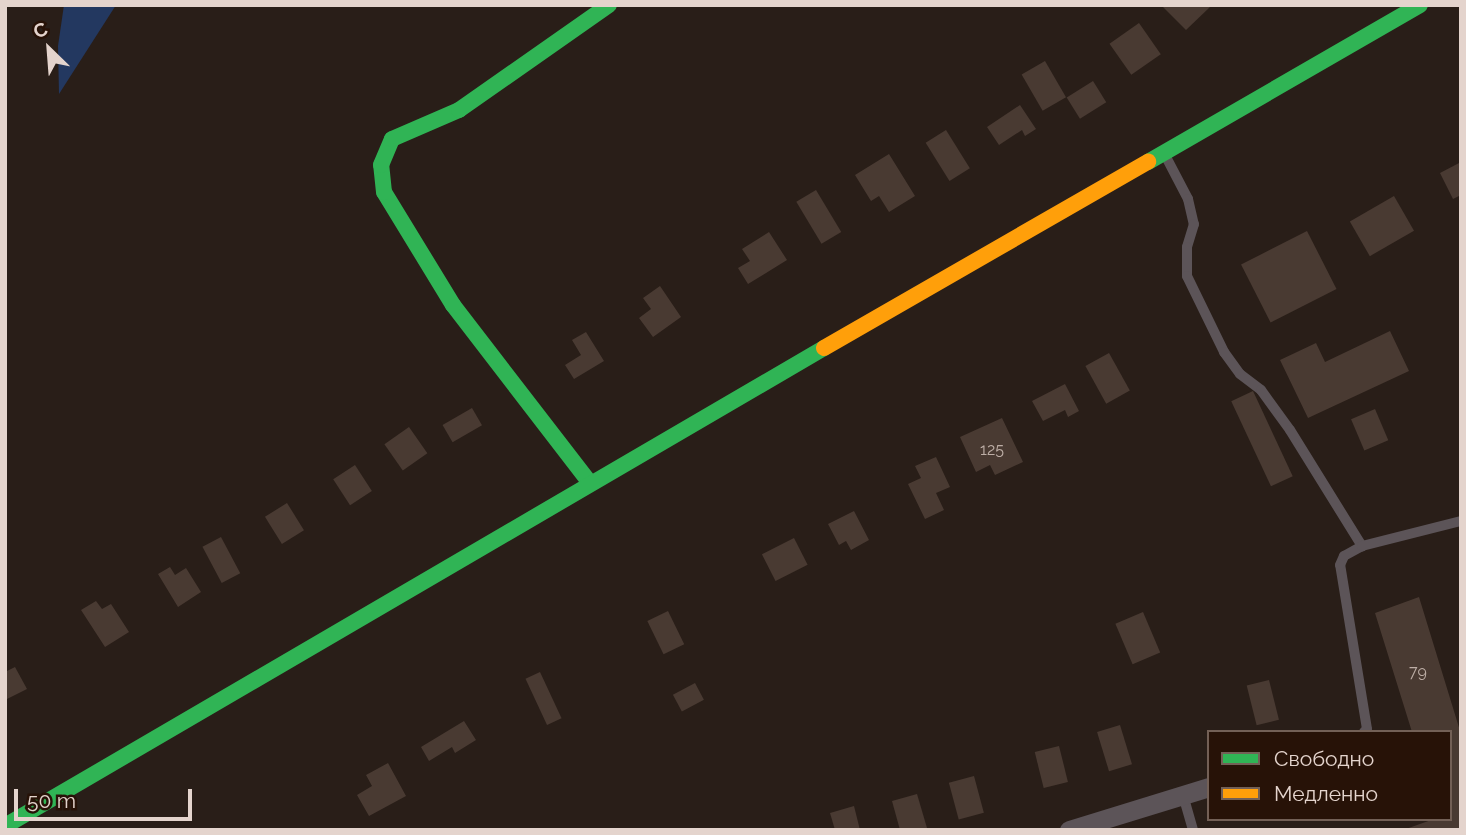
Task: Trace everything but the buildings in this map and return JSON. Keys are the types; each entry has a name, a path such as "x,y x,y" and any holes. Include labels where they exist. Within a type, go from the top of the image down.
{"street":[{"path":"590,483 453,305 384,192 381,165 392,139 458,110 609,5"},
{"path":"5,827 590,483 1420,5"},
{"path":"1069,830 1207,788"}],"lane":[{"path":"1164,153 1188,199 1194,224 1187,247 1187,276 1224,352 1240,374 1261,390 1290,430 1362,546"},
{"path":"1366,730 1339,565 1344,556 1362,546 1461,521"},
{"path":"1183,795 1193,830"}],"water":[{"path":"64,5 116,5 59,94 58,46"}],"traffic: fast":[{"path":"590,483 453,305 384,192 381,165 392,139 459,110 609,5"},
{"path":"1148,162 1420,5"},
{"path":"5,826 824,348"}],"traffic: slow":[{"path":"824,348 1148,162"}]}
